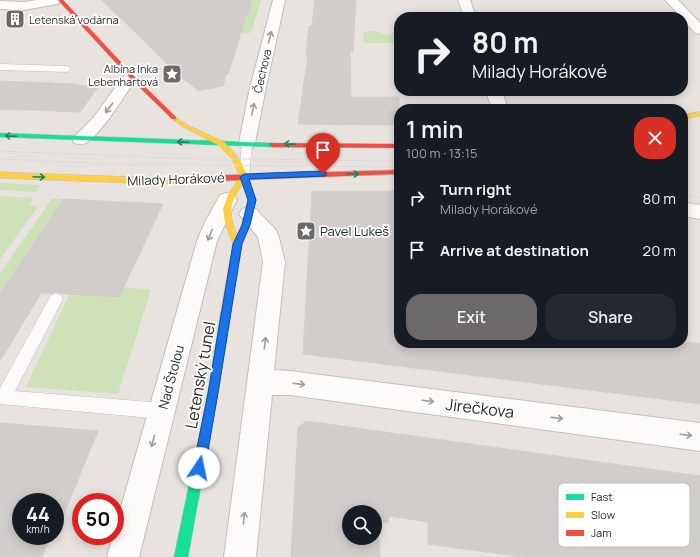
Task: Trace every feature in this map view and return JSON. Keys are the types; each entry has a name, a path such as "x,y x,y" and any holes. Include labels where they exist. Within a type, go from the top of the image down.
{"main road":[{"path":"60,0 131,76 173,117 187,127 222,144"},
{"path":"688,116 700,114"},
{"path":"0,135 222,144 247,143 394,146"},
{"name":"Letenský tunel","path":"181,557 213,393 237,244 249,214 252,200 244,177 235,158 222,144"},
{"name":"Milady Horákové","path":"0,175 139,181 394,172"},
{"path":"237,244 226,211 227,200 244,177"}],"street":[{"path":"0,5 24,6 57,0"},
{"name":"Čechova","path":"247,143 279,0"},
{"path":"464,0 468,12"},
{"path":"671,0 683,12"},
{"path":"688,18 700,30"},
{"path":"80,139 99,121 131,76"},
{"name":"Nad Štolou","path":"123,557 207,241 227,200"},
{"path":"688,210 700,212"},
{"path":"240,557 274,262 268,234 249,214"},
{"name":"Jirečkova","path":"260,382 290,383 700,437"}],"lane":[{"path":"0,67 67,69"},
{"path":"244,177 247,143"},
{"path":"56,299 3,398 162,410"}],"green space":[{"path":"250,0 261,0 251,33 239,33 241,27 244,27 244,24 242,23 244,18 247,17 245,14 248,5 251,4 252,1"},
{"path":"376,31 386,35 394,32 394,43 363,43 364,32"},
{"path":"0,183 41,185 36,192 0,190"},
{"path":"0,196 34,198 29,204 38,207 0,259"},
{"path":"52,199 63,199 0,293 0,273"},
{"path":"124,287 151,290 118,394 26,387 69,295 119,297"}],"building":[{"path":"102,0 252,1 223,86 198,91 186,82"},
{"path":"315,0 356,0 353,52 350,52 351,97 399,97 399,104 394,104 394,125 298,124 308,55 306,55 309,26 312,25"},
{"path":"0,81 99,86 80,112 0,109"},
{"path":"312,191 394,191 394,348 688,348 688,343 700,343 700,404 303,354"},
{"path":"63,199 163,204 119,297 62,294 57,292 41,293 0,361 0,293"},
{"path":"306,421 700,476 700,557 522,557 428,544 428,522 389,516 388,523 382,522 382,505 342,505 342,545 379,545 380,557 291,557 298,428"},
{"path":"0,423 98,431 64,514 64,493 12,493 12,545 47,545 42,557 0,557"}],"tram line":[{"path":"0,151 172,158 394,161"},
{"path":"0,159 111,164 394,167"},
{"path":"688,196 700,197"},
{"path":"688,203 700,205"}],"traffic: fast":[{"path":"0,135 272,145"},
{"path":"181,557 213,393 226,311"}],"traffic: slow":[{"path":"688,116 700,114"},
{"path":"174,118 187,127 222,144 235,158 244,177 252,200 246,225 237,244 226,311"},
{"path":"0,175 157,181 192,179"},
{"path":"237,244 229,223 227,209 228,202 244,177"}],"traffic: jam":[{"path":"60,0 131,76 174,118"},
{"path":"272,145 394,146"},
{"path":"192,179 394,172"}],"place":[{"name":"Letenská vodárna","path":"15,19"},
{"name":"Albína Inka Lebenhartová","path":"172,74"},
{"name":"Pavel Lukeš","path":"306,231"}],"route":[{"path":"199,468 213,393 237,244 246,225 252,200 244,177 323,174"}]}
